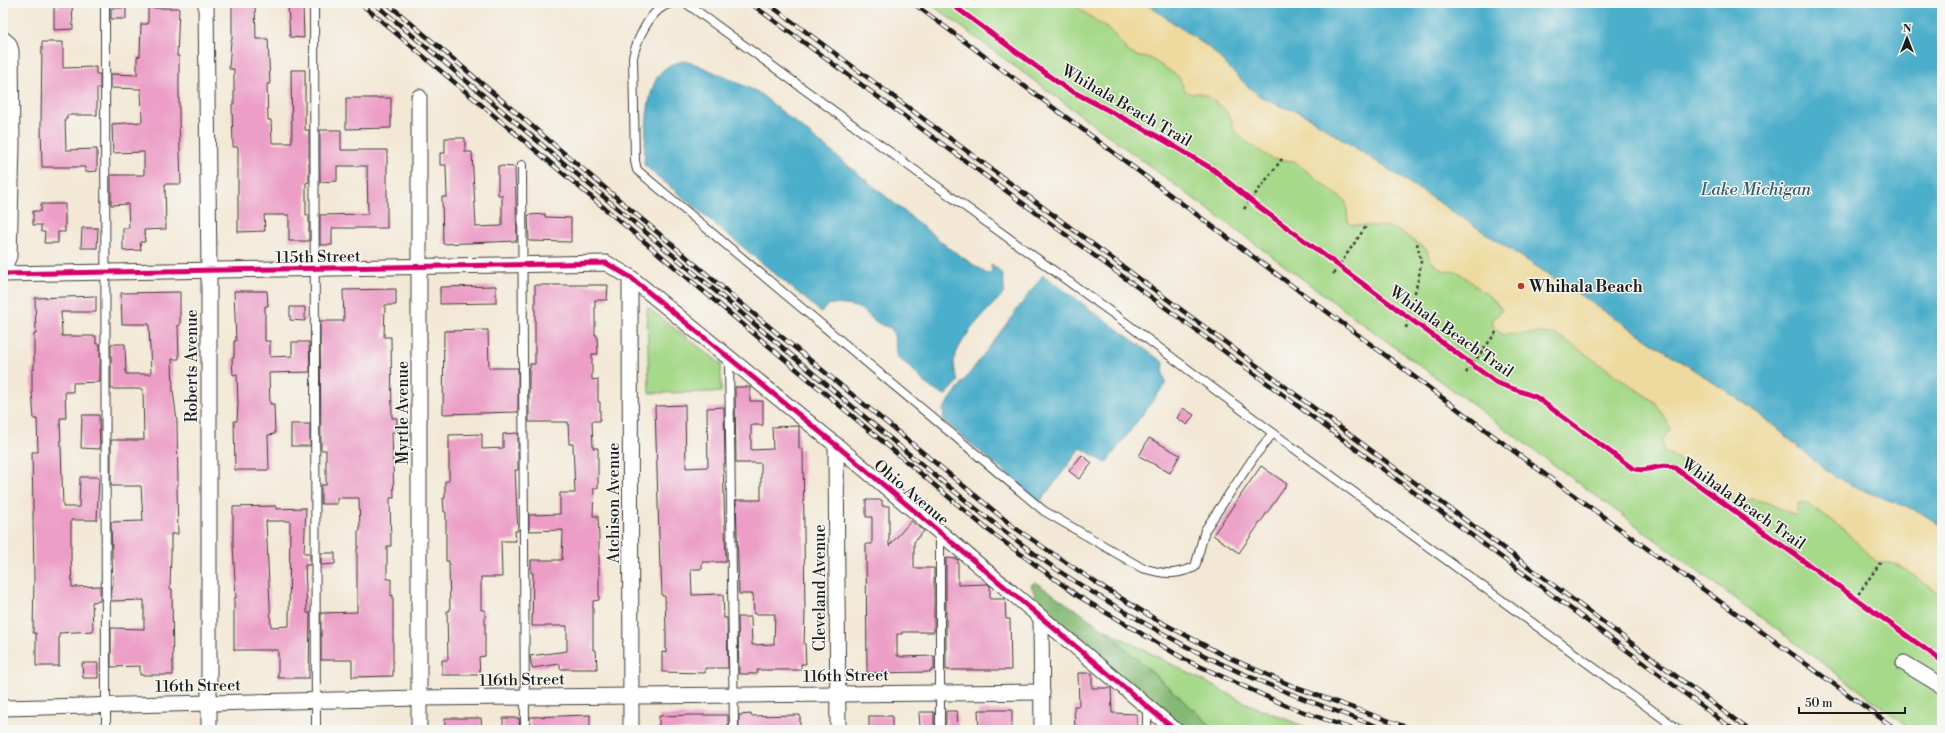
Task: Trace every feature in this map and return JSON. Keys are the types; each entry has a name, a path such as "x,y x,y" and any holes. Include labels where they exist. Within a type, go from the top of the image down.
{"street":[{"name":"Roberts Avenue","path":"206,3 209,271 209,730"},
{"path":"3,39 9,44 10,51 7,145 9,256 3,270"},
{"name":"Myrtle Avenue","path":"419,97 419,730"},
{"name":"115th Street","path":"3,274 315,270 606,263 630,277"},
{"name":"Ohio Avenue","path":"630,277 940,531 1175,730"},
{"name":"Atchison Avenue","path":"630,277 631,730"},
{"name":"Cleveland Avenue","path":"836,445 838,730"},
{"path":"1041,618 1042,730"},
{"path":"1904,663 1942,686"},
{"name":"116th Street","path":"3,708 419,698 1042,692"}],"lane":[{"path":"105,3 106,730"},
{"path":"314,3 316,730"},
{"path":"672,3 665,4 653,14 636,45 634,57 635,161 637,170 1044,511 1142,568 1160,573 1180,574 1195,567 1205,530 1254,457 1273,433"},
{"path":"686,3 1126,323 1273,433 1679,730"},
{"path":"522,165 525,730"},
{"path":"729,358 734,730"},
{"path":"940,531 940,730"},
{"path":"1147,706 1148,730"}],"path":[{"path":"1244,209 1282,160"},
{"path":"1245,196 1257,205"},
{"path":"1333,274 1367,225"},
{"path":"1406,328 1419,276 1421,261 1417,243"},
{"path":"1333,261 1346,271"},
{"path":"1466,373 1497,331"},
{"path":"1855,599 1880,564"},
{"path":"1849,594 1862,603"}],"green space":[{"path":"929,3 1145,3 1942,526 1942,730 1913,730"},
{"path":"647,307 721,364 721,392 649,393"},
{"path":"1035,582 1104,629 1216,730 1182,730 1041,611 1031,585"},
{"path":"1104,629 1246,703 1313,730 1216,730"}],"sand":[{"name":"Whihala Beach","path":"1071,3 1145,3 1211,49 1245,84 1280,106 1304,114 1743,402 1767,420 1824,469 1845,482 1918,511 1942,526 1942,595 1898,565 1878,563 1844,530 1807,503 1798,503 1796,516 1768,503 1753,499 1738,501 1672,455 1664,453 1662,440 1671,429 1656,403 1564,339 1553,334 1541,333 1504,335 1494,329 1492,321 1502,310 1494,300 1458,272 1445,271 1435,265 1429,257 1427,250 1401,232 1388,227 1351,225 1348,221 1346,202 1294,161 1272,159 1245,141 1234,130 1232,120 1225,110 1209,97 1199,93 1191,94 1185,91 1179,77 1150,58 1139,57 1127,51 1112,32"}],"water":[{"name":"Lake Michigan","path":"1145,3 1942,3 1942,526 1918,511 1845,482 1824,469 1767,420 1743,402 1304,114 1280,106 1261,97 1245,84 1211,49"},
{"path":"684,61 698,65 758,92 949,248 987,274 992,272 991,264 999,270 1003,279 1004,293 974,325 961,345 956,354 954,363 958,382 946,395 932,388 910,367 897,358 894,335 891,328 878,323 862,310 846,305 830,304 821,312 644,165 647,116 652,90 656,80 664,69 675,63"},
{"path":"1043,275 1164,363 1163,373 1166,383 1106,463 1081,448 1040,502 944,421 943,409"}],"building":[{"path":"60,3 72,3 73,29 54,30 54,7 60,7"},
{"path":"232,3 255,3 256,39 268,39 270,84 267,84 268,120 271,120 272,143 292,143 291,70 305,70 305,130 309,130 309,182 306,183 306,215 309,215 309,241 289,241 289,215 264,215 265,231 238,232 238,147 233,147 232,104 234,104 234,69 229,69 232,40"},
{"path":"288,7 303,7 304,38 290,37"},
{"path":"111,8 126,8 126,19 111,19"},
{"path":"148,8 179,8 177,56 179,56 181,184 165,184 166,229 144,230 145,242 140,242 141,250 123,251 123,228 129,228 128,204 111,205 111,175 144,175 144,152 113,153 112,124 142,122 141,89 111,88 111,74 137,75 137,57 140,56 141,24 148,24"},
{"path":"42,42 63,42 63,68 96,67 96,74 100,74 100,88 97,88 97,115 67,115 67,119 65,119 66,150 97,149 97,171 85,172 85,167 42,167"},
{"path":"346,98 391,98 391,128 346,129"},
{"path":"320,130 341,130 341,150 387,150 387,228 332,228 332,245 320,245 320,215 368,214 367,166 337,166 337,181 320,182"},
{"path":"445,138 465,138 465,152 472,152 476,227 502,226 502,195 498,195 498,166 515,167 517,241 443,244 442,197 447,197 446,165 440,165 440,153 445,153"},
{"path":"41,204 65,204 65,232 58,232 58,243 44,243 45,232 41,232 41,225 33,225 33,211 41,211"},
{"path":"545,214 545,217 571,218 571,242 529,241 528,215"},
{"path":"82,228 98,228 97,248 81,248"},
{"path":"535,285 608,285 607,300 595,300 595,335 597,335 598,354 592,354 592,380 598,379 598,402 600,402 600,421 592,421 593,448 598,448 598,488 594,488 593,516 598,516 599,538 599,600 593,601 593,650 596,650 597,669 560,669 560,664 532,668 530,656 567,651 567,626 532,626 533,573 531,573 531,560 562,560 563,530 529,531 529,515 560,514 560,493 575,493 573,444 569,444 568,422 529,422 529,368 530,364 535,364"},
{"path":"496,286 496,303 440,304 440,287"},
{"path":"396,289 396,305 385,305 384,337 391,337 392,418 397,418 397,432 392,432 394,498 390,498 391,546 387,546 387,579 391,579 391,596 393,595 393,676 352,677 352,660 321,660 321,613 357,612 357,548 358,531 360,531 359,498 337,498 337,504 321,504 321,485 326,485 326,450 321,450 320,321 344,321 343,290"},
{"path":"234,291 267,291 268,306 265,306 265,341 270,341 270,357 292,356 292,342 309,342 310,372 269,373 270,404 274,404 275,434 268,435 269,470 235,470 234,421 237,421 238,404 237,374 233,375 232,358 234,358 234,341 236,341"},
{"path":"180,292 180,325 178,325 179,359 172,359 173,390 177,422 178,485 178,534 171,534 170,589 172,589 173,675 140,675 140,666 111,667 111,628 144,629 144,600 111,601 111,586 113,586 111,522 143,521 141,486 111,486 111,440 144,440 143,389 111,389 111,344 125,344 126,374 151,374 149,324 122,324 121,293"},
{"path":"96,296 96,312 61,312 62,336 96,336 96,344 100,344 100,382 73,383 73,392 65,392 66,418 60,418 63,507 79,507 80,477 99,477 97,520 71,520 71,557 72,587 100,586 100,601 92,602 93,631 59,633 59,666 36,666 36,633 33,633 34,578 32,452 38,452 37,419 34,419 32,392 32,370 34,370 34,334 36,334 35,298"},
{"path":"290,307 305,307 305,321 290,320"},
{"path":"488,330 489,368 518,368 518,412 443,414 444,331"},
{"path":"735,387 750,387 750,401 763,401 763,425 751,425 751,450 773,449 772,427 799,426 799,449 803,449 804,644 806,664 801,664 801,670 757,670 757,674 739,674 738,617 751,617 752,645 774,644 775,614 754,614 753,594 739,594 736,500 761,500 761,463 736,463"},
{"path":"685,405 686,468 708,467 707,408 724,407 725,464 723,464 726,562 702,562 702,569 691,569 692,595 723,594 724,618 727,618 728,668 705,668 705,673 662,672 662,652 666,653 666,632 665,596 662,596 660,568 655,406"},
{"path":"1183,408 1194,415 1187,425 1177,418"},
{"path":"82,415 99,415 100,449 81,448"},
{"path":"291,424 310,424 310,446 291,446"},
{"path":"518,433 518,470 515,470 518,531 515,531 516,541 501,541 502,577 481,577 481,610 485,610 485,656 479,657 480,675 442,675 442,660 448,660 447,611 450,611 449,561 446,561 446,512 444,512 443,498 445,498 445,481 449,481 449,435 482,434 482,449 503,448 503,434"},
{"path":"1149,438 1180,455 1170,473 1139,456"},
{"path":"1082,455 1092,463 1079,479 1069,471"},
{"path":"1261,466 1287,484 1239,553 1213,535"},
{"path":"866,500 882,500 882,506 889,506 889,546 911,521 924,531 914,542 914,568 934,568 934,632 902,632 902,634 897,634 897,656 934,656 934,670 931,670 931,672 867,673 866,544 872,544 872,517 866,517"},
{"path":"276,506 276,509 306,508 304,553 310,553 310,565 305,565 307,613 310,613 309,678 278,678 278,650 234,650 234,598 236,598 233,545 233,507","holes":["266,521 290,521 289,626 271,627"]},
{"path":"321,553 335,553 335,564 321,565"},
{"path":"946,558 958,559 958,585 988,584 990,586 990,599 1005,599 1006,619 1010,619 1011,670 946,670"},
{"path":"82,663 98,663 98,678 83,678"},
{"path":"1078,673 1092,673 1092,688 1111,688 1112,713 1137,714 1137,730 1075,730 1074,706 1079,706"},
{"path":"978,710 1012,710 1012,730 979,730"},
{"path":"946,711 957,711 958,730 946,730"},
{"path":"919,712 934,712 934,727 920,727"},
{"path":"751,714 751,716 800,715 800,729 739,730 739,715"},
{"path":"590,715 590,728 530,730 530,717"},
{"path":"728,715 728,730 659,730 659,716"},
{"path":"869,716 892,716 892,730 869,730"},
{"path":"445,718 481,718 482,730 445,730"},
{"path":"503,718 519,718 520,730 503,730"}],"railway":[{"path":"360,3 988,530 1078,596 1186,660 1287,706 1355,730"},
{"path":"374,3 898,445 1033,553 1093,593 1216,662 1330,709 1387,730"},
{"path":"387,3 749,310 1015,528 1098,584 1155,619 1223,655 1297,688 1415,730"},
{"path":"750,3 1178,317 1734,730"},
{"path":"767,3 1749,730"},
{"path":"913,3 1554,481 1897,730"}],"cycle path":[{"name":"Whihala Beach Trail","path":"950,3 1064,87 1157,136 1214,170 1251,201 1497,383 1536,397 1632,468 1643,470 1664,466 1675,468 1942,661"},
{"path":"3,274 606,263 630,277 836,445 1175,730"}],"place":[{"name":"Whihala Beach","path":"1521,286"}]}
